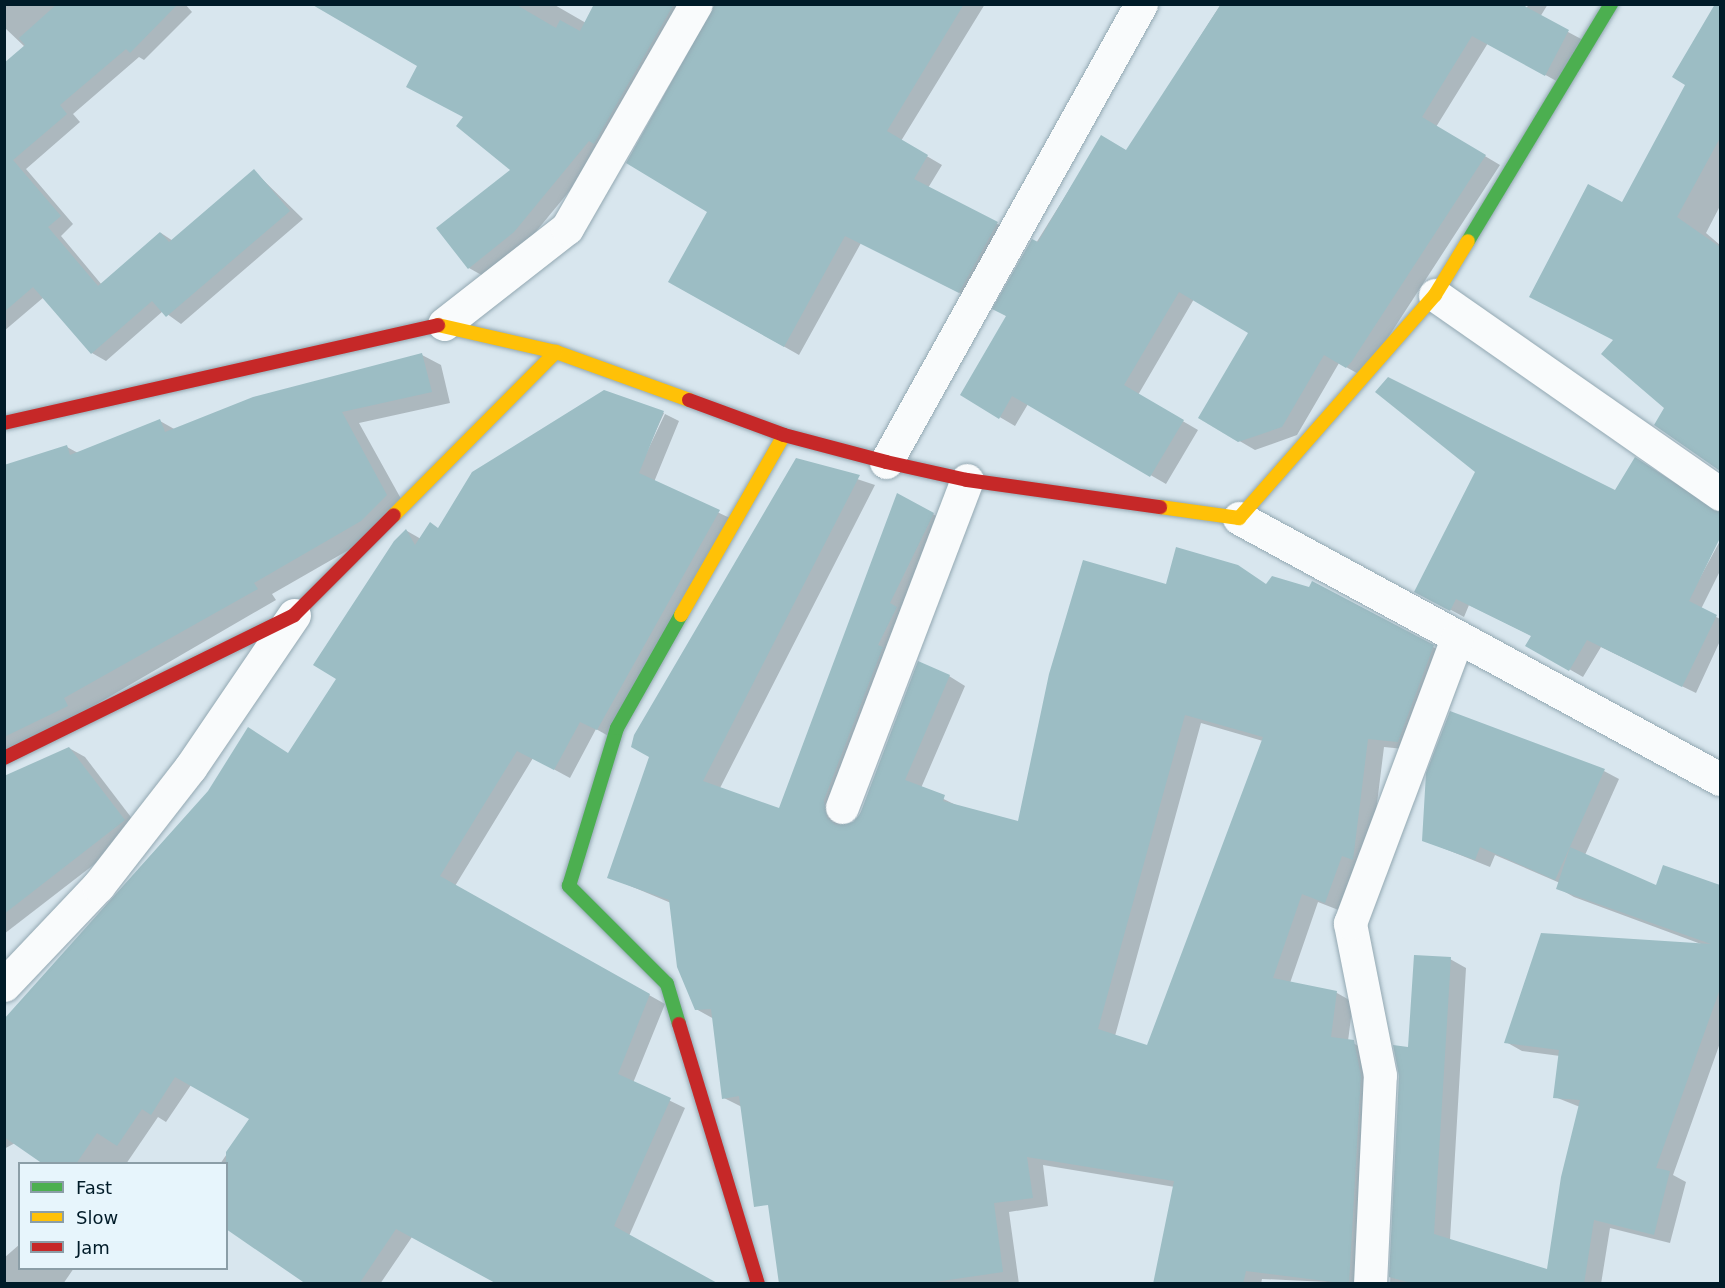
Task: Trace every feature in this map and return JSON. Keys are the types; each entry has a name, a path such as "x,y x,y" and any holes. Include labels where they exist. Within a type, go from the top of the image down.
{"street":[{"path":"4,423 444,324 567,228 696,4"},
{"path":"886,462 1141,4"},
{"path":"1239,518 1435,295 1611,4"},
{"path":"1435,295 1720,494"},
{"path":"444,324 556,352 784,435 886,462 968,480 1239,518 1720,779"},
{"path":"4,985 112,868 190,768 294,615 556,352"},
{"path":"758,1284 667,984 569,886 617,728 784,435"},
{"path":"842,807 968,480"},
{"path":"4,758 294,615"},
{"path":"1370,1284 1380,1075 1350,923 1457,638"}],"building":[{"path":"57,4 178,4 130,53 126,49 60,105 67,114 13,160 61,216 48,227 98,286 160,232 169,242 254,169 290,211 166,317 152,301 91,354 33,287 4,312 4,63 25,45 19,38"},
{"path":"311,4 515,4 556,28 560,20 580,31 594,4 674,4 594,144 589,141 514,232 468,269 436,228 510,170 456,126 463,117 406,87 417,66"},
{"path":"715,4 964,4 887,131 928,155 914,179 998,222 959,293 845,236 784,347 668,282 707,212 626,163"},
{"path":"1221,4 1521,4 1569,30 1545,76 1472,36 1422,117 1486,155 1352,361 1346,368 1324,355 1282,427 1238,442 1198,418 1248,333 1179,292 1124,385 1184,420 1150,477 1012,396 999,419 960,395 1006,316 992,309 1032,239 1038,242 1101,135 1126,150"},
{"path":"1715,4 1720,4 1720,138 1677,217 1720,247 1720,471 1654,425 1664,408 1601,354 1613,340 1529,297 1588,184 1622,202 1685,85 1672,77"},
{"path":"422,353 432,392 342,412 387,495 361,521 254,583 258,589 64,698 68,706 4,737 4,465 67,445 70,455 160,419 165,432 253,397"},
{"path":"1388,377 1615,490 1635,457 1720,512 1720,538 1689,601 1717,615 1682,687 1587,640 1569,671 1525,646 1531,636 1456,599 1450,611 1414,592 1475,472 1375,392"},
{"path":"604,390 664,411 639,473 720,510 597,730 580,722 554,770 517,751 440,876 650,994 618,1074 671,1098 614,1226 719,1284 497,1284 396,1229 359,1284 306,1284 228,1230 226,1152 249,1119 175,1077 151,1115 142,1109 117,1146 97,1133 77,1162 40,1162 4,1137 4,1019 208,791 248,727 288,753 336,679 313,665 394,541 406,529 415,545 430,522 438,528 472,472"},
{"path":"796,458 860,475 703,781 779,808 897,493 934,513 890,603 897,607 878,645 883,647 824,800 827,818 836,825 853,822 860,814 918,661 950,675 905,780 945,795 943,801 1018,821 1049,674 1083,560 1166,584 1176,547 1238,565 1266,584 1272,576 1309,587 1312,581 1434,645 1398,742 1368,739 1353,860 1342,856 1325,903 1302,894 1273,978 1337,991 1331,1037 1354,1040 1361,1076 1349,1284 1246,1271 1243,1284 1153,1284 1174,1181 1027,1157 1033,1198 994,1203 1003,1272 921,1284 779,1284 768,1205 754,1207 739,1096 722,1099 711,1009 695,1010 677,967 669,900 607,878 649,757 631,747 634,735","holes":["1185,715 1263,737 1147,1045 1098,1029"]},
{"path":"1450,711 1605,769 1555,880 1480,847 1475,860 1422,841 1426,773"},
{"path":"69,747 125,820 4,914 4,776"},
{"path":"1570,847 1656,885 1663,865 1720,885 1720,989 1656,1168 1670,1171 1654,1235 1594,1220 1584,1284 1415,1284 1389,1277 1399,1076 1393,1045 1408,1047 1414,955 1451,957 1434,1234 1547,1269 1561,1177 1580,1100 1553,1098 1559,1050 1504,1043 1541,933 1711,944 1556,889"}],"traffic: fast":[{"path":"1468,241 1611,4"},
{"path":"679,1024 667,984 569,886 617,728 681,615"}],"traffic: slow":[{"path":"1160,507 1239,518 1435,295 1468,241"},
{"path":"438,325 556,352 689,400"},
{"path":"394,515 556,352"},
{"path":"681,615 784,435"}],"traffic: jam":[{"path":"4,423 438,325"},
{"path":"689,400 784,435 886,462 967,480 1160,507"},
{"path":"4,758 294,615 394,515"},
{"path":"679,1024 758,1284"}]}
